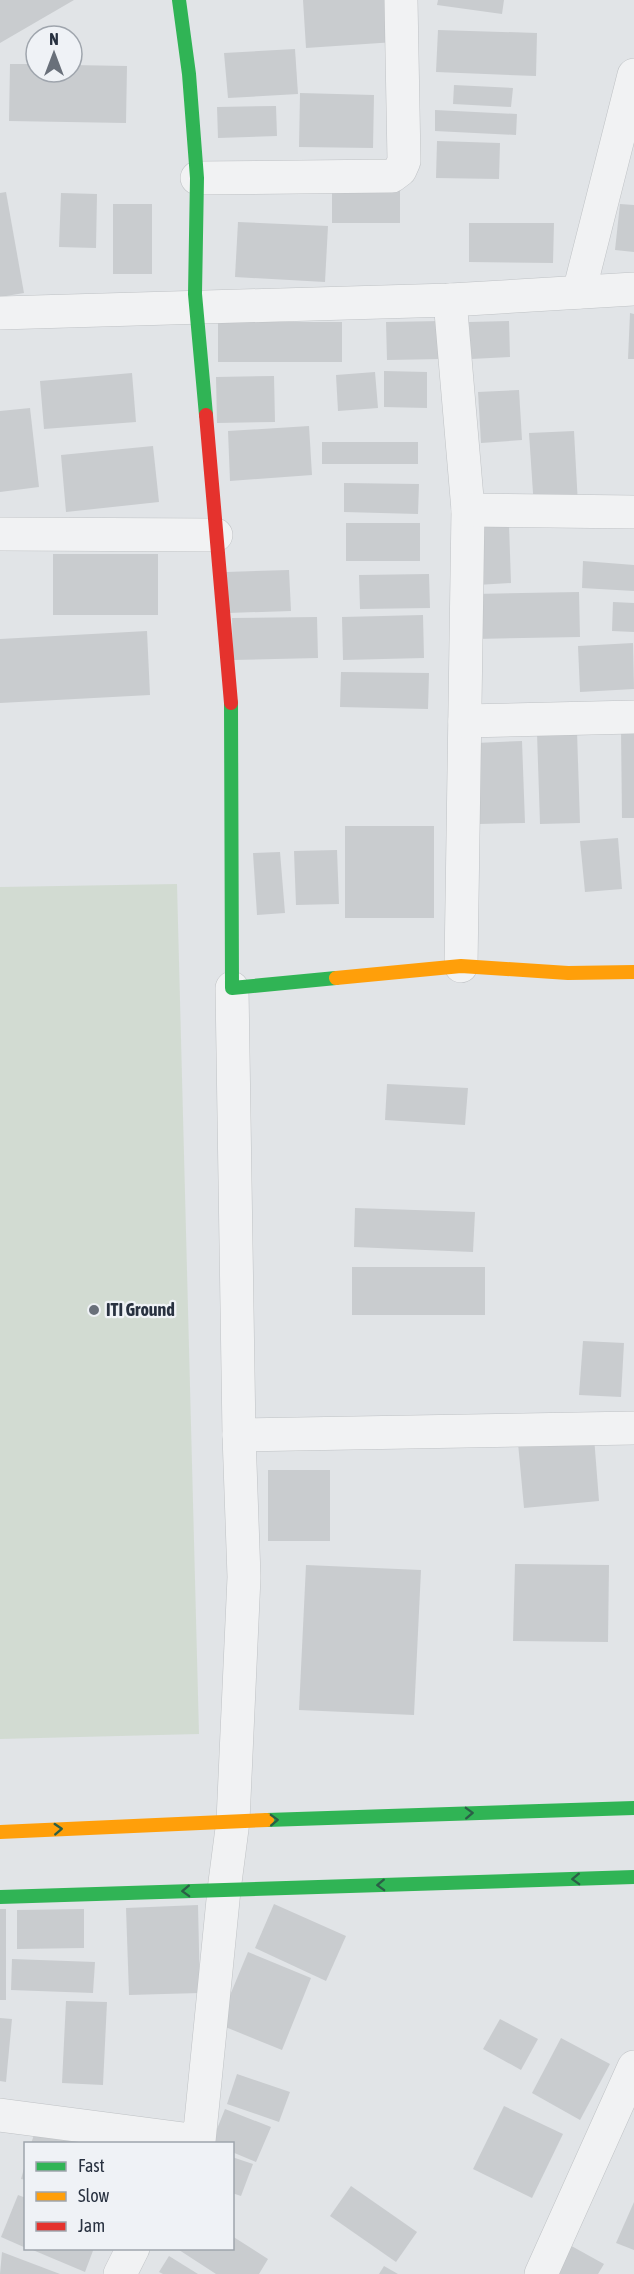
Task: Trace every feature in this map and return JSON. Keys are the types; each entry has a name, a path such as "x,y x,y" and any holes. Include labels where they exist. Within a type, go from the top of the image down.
{"street":[{"path":"0,2115 197,2142 233,1821 244,1577 239,1435 232,988 232,714 198,307 195,294 197,178 189,74 179,0"},
{"path":"197,178 392,176 400,170 404,161 400,0"},
{"path":"579,292 634,75"},
{"path":"0,313 450,300 634,289"},
{"path":"450,300 468,510 461,966"},
{"path":"468,510 634,512"},
{"path":"0,534 216,535"},
{"path":"465,721 634,717"},
{"path":"232,988 461,966 568,973 634,972"},
{"path":"239,1435 634,1428"},
{"path":"0,1832 233,1821 634,1808"},
{"path":"0,1897 634,1877"},
{"path":"541,2274 634,2067"},
{"path":"120,2274 133,2250"}],"shaded area":[{"name":"ITI Ground","path":"177,884 199,1734 0,1739 0,887"}],"building":[{"path":"0,0 74,0 33,24 24,24 24,29 0,43"},
{"path":"303,0 392,0 395,42 306,48"},
{"path":"438,0 504,0 502,14 437,5"},
{"path":"438,30 537,33 536,76 436,72"},
{"path":"295,49 298,94 228,98 224,53"},
{"path":"10,64 24,64 24,84 84,84 84,65 127,66 126,123 9,121"},
{"path":"454,85 513,88 511,107 453,104"},
{"path":"300,93 374,95 373,148 299,147"},
{"path":"276,106 277,136 218,138 217,107"},
{"path":"435,110 517,114 516,135 435,131"},
{"path":"437,141 500,143 499,179 436,178"},
{"path":"332,189 400,189 400,223 332,223"},
{"path":"6,192 24,293 0,297 0,193"},
{"path":"61,193 97,194 96,248 59,247"},
{"path":"113,204 152,204 152,274 113,274"},
{"path":"620,204 634,205 634,252 615,250"},
{"path":"238,222 328,226 325,282 235,277"},
{"path":"469,223 554,223 553,263 469,262"},
{"path":"630,313 634,314 634,359 628,359"},
{"path":"441,321 442,359 387,360 386,322"},
{"path":"509,321 510,357 471,359 469,322"},
{"path":"218,322 342,322 342,362 218,362"},
{"path":"384,371 427,372 427,408 384,407"},
{"path":"375,372 378,408 338,411 336,375"},
{"path":"132,373 136,422 44,429 40,381"},
{"path":"274,376 275,422 217,423 216,377"},
{"path":"519,390 522,440 481,443 478,392"},
{"path":"30,408 39,487 0,492 0,411"},
{"path":"309,426 312,475 230,481 228,431"},
{"path":"574,431 578,505 534,508 529,433"},
{"path":"322,442 418,442 418,464 322,464"},
{"path":"153,446 159,502 66,512 61,455"},
{"path":"344,483 419,484 418,514 344,512"},
{"path":"346,523 420,523 420,561 346,561"},
{"path":"509,525 511,583 477,585 475,527"},
{"path":"53,554 158,554 158,615 53,615"},
{"path":"583,561 634,565 634,591 582,588"},
{"path":"289,570 291,611 228,613 226,572"},
{"path":"429,574 430,608 360,609 359,575"},
{"path":"579,592 580,637 475,639 474,594"},
{"path":"613,602 634,603 634,632 612,631"},
{"path":"423,615 424,658 343,660 342,617"},
{"path":"317,617 318,658 233,660 232,618"},
{"path":"147,631 150,695 0,703 0,639"},
{"path":"633,643 634,689 580,692 578,646"},
{"path":"341,672 429,673 428,709 340,707"},
{"path":"621,730 634,730 634,818 622,818"},
{"path":"577,731 580,823 540,824 537,733"},
{"path":"522,741 525,823 479,824 476,743"},
{"path":"345,826 434,826 434,918 345,918"},
{"path":"618,838 622,889 585,892 580,841"},
{"path":"337,850 339,904 296,905 294,851"},
{"path":"280,852 285,913 257,915 253,853"},
{"path":"387,1084 468,1088 465,1125 385,1120"},
{"path":"355,1208 475,1212 473,1252 354,1247"},
{"path":"352,1267 485,1267 485,1315 352,1315"},
{"path":"583,1341 624,1343 621,1397 579,1395"},
{"path":"594,1437 599,1501 524,1508 518,1443"},
{"path":"268,1470 330,1470 330,1541 268,1541"},
{"path":"515,1564 609,1565 608,1642 513,1641"},
{"path":"306,1565 421,1570 414,1715 299,1710"},
{"path":"274,1904 346,1936 326,1981 255,1948"},
{"path":"198,1905 200,1993 129,1995 126,1908"},
{"path":"0,1909 6,1909 6,2000 0,2000"},
{"path":"84,1909 84,1948 17,1949 17,1910"},
{"path":"248,1952 311,1978 282,2050 218,2024"},
{"path":"12,1959 95,1962 93,1993 11,1990"},
{"path":"66,2001 107,2002 103,2085 62,2083"},
{"path":"0,2018 12,2019 6,2082 0,2081"},
{"path":"500,2019 538,2039 521,2070 483,2049"},
{"path":"561,2038 610,2064 580,2120 532,2093"},
{"path":"237,2074 290,2092 279,2122 227,2104"},
{"path":"504,2106 563,2134 532,2198 473,2169"},
{"path":"225,2109 271,2127 256,2162 234,2153 234,2142 212,2142"},
{"path":"38,2122 92,2142 32,2142"},
{"path":"234,2158 253,2164 241,2196 234,2194"},
{"path":"351,2186 417,2232 396,2262 330,2216"},
{"path":"18,2195 24,2197 24,2247 1,2237"},
{"path":"634,2202 634,2250 616,2243"},
{"path":"234,2237 268,2259 259,2274 216,2274 179,2250 234,2250"},
{"path":"566,2243 604,2264 598,2274 549,2274"},
{"path":"33,2250 93,2250 85,2272"},
{"path":"2,2252 60,2274 0,2274"},
{"path":"169,2256 198,2274 159,2272"},
{"path":"384,2266 398,2274 379,2274"}],"traffic: fast":[{"path":"179,0 189,74 197,178 195,294 206,415"},
{"path":"231,703 232,988 336,978"},
{"path":"267,1820 634,1808"},
{"path":"0,1897 634,1877"}],"traffic: slow":[{"path":"336,978 461,966 568,973 634,972"},
{"path":"0,1832 267,1820"}],"traffic: jam":[{"path":"206,415 231,703"}],"place":[{"name":"ITI Ground","path":"94,1310"}]}
